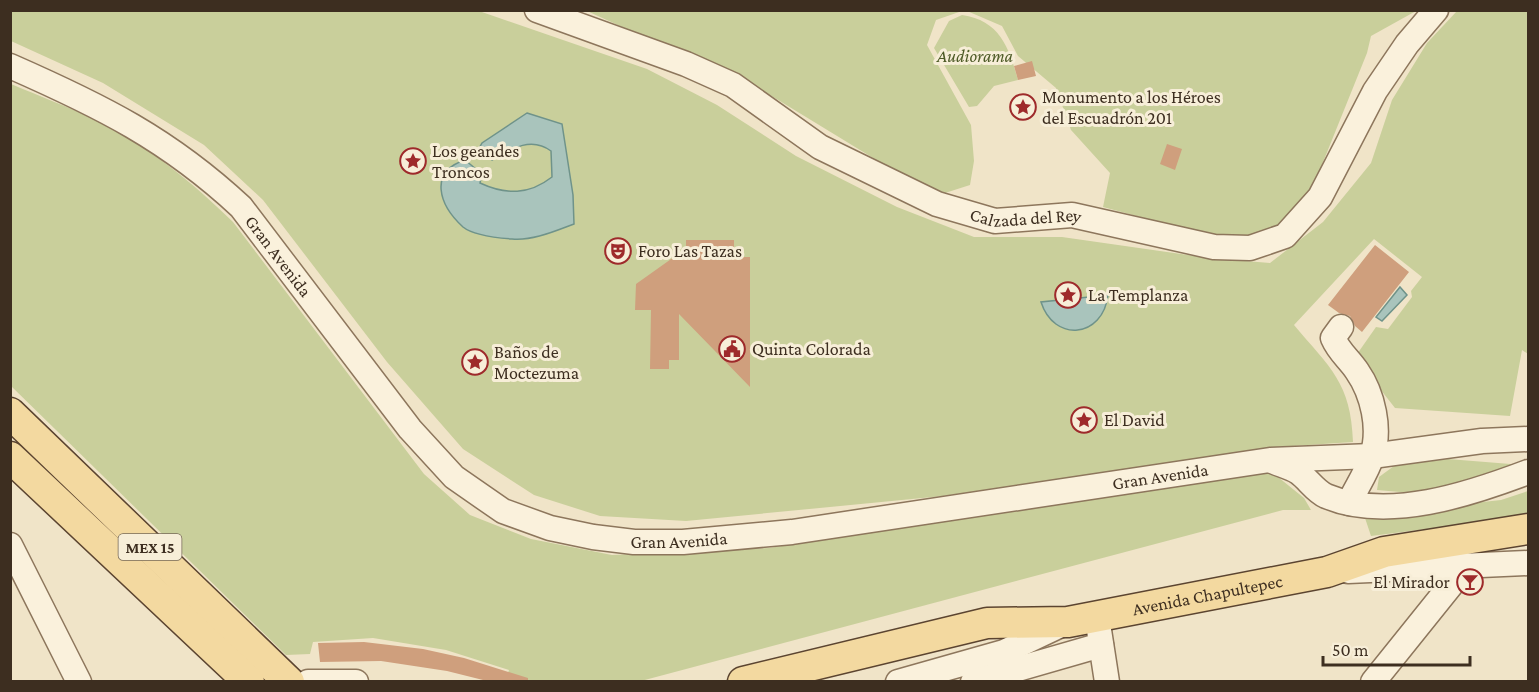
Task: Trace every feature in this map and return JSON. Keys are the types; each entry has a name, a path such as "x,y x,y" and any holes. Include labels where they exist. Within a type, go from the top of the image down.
{"main road":[{"name":"MEX 15","path":"10,413 289,681"},
{"name":"MEX 15","path":"10,457 249,681"},
{"path":"1327,572 1384,552 1528,529"},
{"name":"Avenida Chapultepec","path":"1088,628 1327,572"},
{"path":"743,681 987,623 1088,628"}],"street":[{"name":"Calzada del Rey","path":"537,10 686,64 733,85 820,147 937,204 995,221 1072,215 1214,247 1250,248 1285,236 1320,197 1375,91 1407,44 1436,10"},
{"name":"Gran Avenida","path":"10,66 136,126 188,160 214,182 241,207 410,429 454,477 503,511 550,528 634,542 683,542 792,532 1270,460 1372,456 1482,441 1528,439"},
{"path":"1341,327 1333,338 1338,350 1356,370 1367,387 1374,412 1372,456 1349,502"},
{"path":"1270,460 1298,472 1324,495 1349,502 1385,505 1431,503 1474,493 1528,472"},
{"path":"10,546 79,681"},
{"name":"Avenida Chapultepec","path":"1327,572 1528,563"},
{"path":"1373,681 1467,565"},
{"path":"1088,628 1107,681"},
{"name":"Avenida Chapultepec","path":"898,681 1088,628"},
{"name":"Avenida Chapultepec","path":"973,681 1088,628"},
{"path":"308,681 356,681"}],"green space":[{"path":"11,11 479,11 647,69 717,105 796,156 897,207 974,237 1062,237 1209,258 1270,263 1323,222 1371,163 1392,100 1427,43 1457,11 1528,11 1528,354 1522,350 1510,416 1395,408 1355,357 1376,327 1388,329 1412,297 1411,291 1422,277 1374,239 1294,325 1328,365 1343,390 1348,404 1353,442 1277,447 943,496 686,521 600,516 534,495 463,449 387,362 263,200 204,145 103,83 11,41"},
{"path":"587,11 962,11 936,20 927,45 971,125 974,161 970,185 945,193 901,175 765,92"},
{"path":"967,11 1416,11 1371,36 1367,53 1315,182 1301,203 1275,228 1238,240 1103,207 1110,173 1071,130 1056,88 1018,56 1002,26"},
{"name":"Audiorama","path":"962,15 985,23 1001,37 1011,57 1018,80 994,86 977,106 969,107 934,48 949,21"},
{"path":"11,84 86,115 115,130 169,166 202,193 233,222 424,474 470,515 531,539 612,555 769,548 1242,474 1273,473 1304,498 1311,510 1283,510 641,681 505,681 509,670 446,650 373,638 313,642 310,654 286,655 11,386"},
{"path":"1448,459 1523,465 1423,494 1377,490 1379,477 1394,466"},
{"path":"1528,491 1528,516 1371,536 1364,515 1501,500"}],"water":[{"path":"527,113 562,124 573,195 574,224 544,235 520,239 473,233 455,218 443,199 442,181 446,172 453,165 465,160 482,174 480,183 508,191 526,190 552,177 551,151 544,147 529,144 521,146 492,160 477,152 482,143"},
{"path":"1400,287 1407,295 1382,321 1376,317"},
{"path":"1108,295 1104,309 1097,320 1088,327 1078,330 1067,329 1056,324 1047,315 1041,302"}],"building":[{"path":"1032,61 1036,76 1018,80 1014,66"},
{"path":"1167,144 1182,149 1175,170 1160,164"},
{"name":"Quinta Colorada","path":"686,240 734,240 734,257 750,257 750,387 679,314 679,360 669,360 669,369 650,369 651,310 635,310 636,284 674,257 686,257"},
{"path":"1375,245 1409,272 1362,332 1355,326 1350,316 1339,313 1328,305"},
{"path":"364,642 423,649 464,658 528,678 528,681 487,681 447,671 381,661 320,662 318,643"}],"place":[{"name":"Monumento a los Héroes del Escuadrón 201","path":"1023,107"},
{"name":"Los geandes Troncos","path":"413,161"},
{"name":"Foro Las Tazas","path":"618,251"},
{"name":"La Templanza","path":"1068,295"},
{"name":"Quinta Colorada","path":"732,349"},
{"name":"Baños de Moctezuma","path":"475,362"},
{"name":"El David","path":"1084,420"},
{"name":"El Mirador","path":"1470,582"}]}
